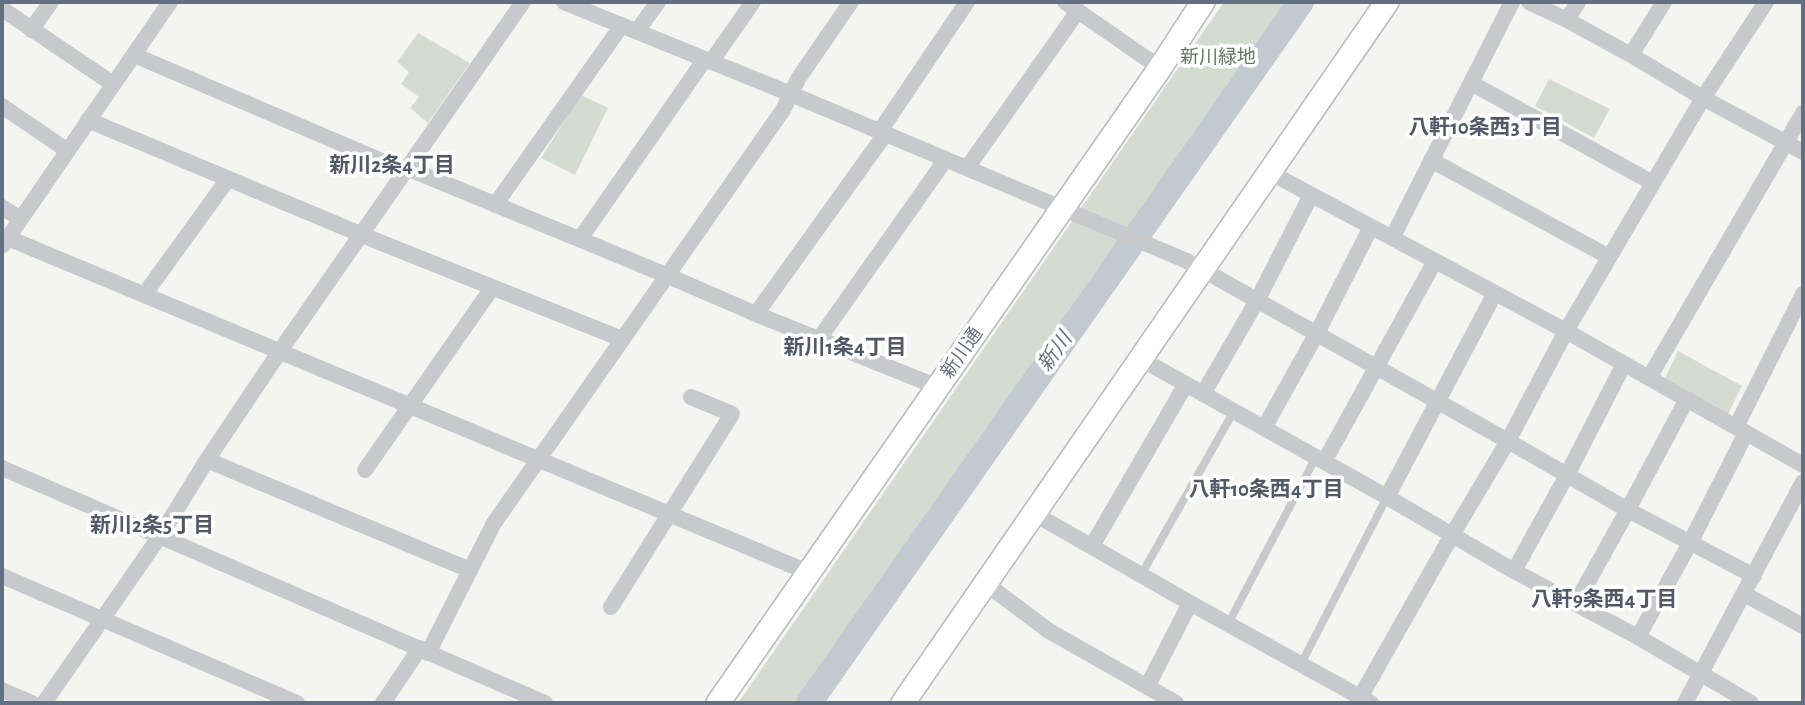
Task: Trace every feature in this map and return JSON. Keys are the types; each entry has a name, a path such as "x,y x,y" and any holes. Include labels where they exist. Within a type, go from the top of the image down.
{"street":[{"path":"31,30 51,2"},
{"path":"170,2 5,242 144,295 808,572"},
{"path":"44,703 160,536 280,351 523,2"},
{"path":"564,2 967,167 1195,265 1628,510 1754,576"},
{"path":"495,205 630,28 658,2"},
{"path":"580,239 708,60 753,2"},
{"path":"383,703 424,651 494,523 783,110 798,79 851,2"},
{"path":"756,314 883,132 967,2"},
{"name":"新川通","path":"718,703 938,387 1072,211 1203,2"},
{"path":"903,703 1141,359 1195,265 1269,172 1387,2"},
{"path":"1392,238 1512,2"},
{"path":"1530,2 1631,55 1803,152"},
{"path":"1567,20 1578,2"},
{"path":"1631,55 1664,2"},
{"path":"1033,513 1363,701 1566,331 1703,98 1766,2"},
{"path":"967,167 1071,6 1160,68"},
{"path":"2,9 113,84"},
{"path":"134,55 397,167 407,168 938,387"},
{"path":"1471,83 1653,183"},
{"path":"2,106 68,151"},
{"path":"1649,379 1803,113"},
{"path":"88,120 361,235 622,339"},
{"path":"819,339 946,159"},
{"path":"1431,160 1609,257"},
{"path":"1269,172 1566,331 1803,465"},
{"path":"144,295 228,178"},
{"path":"1203,394 1258,299 1311,195"},
{"path":"2,207 20,219"},
{"path":"1264,428 1317,333 1371,227"},
{"path":"1320,460 1376,368 1435,261"},
{"path":"365,470 492,288"},
{"path":"1387,497 1496,293"},
{"path":"1637,637 1690,543 1803,294"},
{"path":"1141,359 1751,703"},
{"path":"1514,571 1624,364"},
{"path":"1092,546 1186,384"},
{"path":"611,607 733,414 691,397"},
{"path":"1576,603 1687,399"},
{"path":"208,460 470,570"},
{"path":"2,468 545,703"},
{"path":"1685,703 1803,482"},
{"path":"2,576 297,703"},
{"path":"985,583 1049,631 1176,703"},
{"path":"1744,594 1803,626"},
{"path":"1147,687 1190,603"},
{"path":"2,690 32,703"}],"lane":[{"path":"1141,575 1234,411"},
{"path":"1228,624 1320,460"},
{"path":"1301,664 1387,497"}],"green space":[{"name":"新川緑地","path":"1224,2 1289,2 801,703 738,703"},
{"path":"418,33 470,63 428,123 410,108 419,97 401,84 409,72 397,62"},
{"path":"1549,79 1610,109 1594,138 1535,106"},
{"path":"581,95 608,108 575,175 541,158"},
{"path":"1678,351 1742,386 1728,414 1665,378"}],"waterway":[{"name":"新川","path":"809,703 1301,2"}],"district":[{"name":"八軒10条西3丁目","path":"1485,128"},
{"name":"新川2条4丁目","path":"392,166"},
{"name":"新川1条4丁目","path":"845,348"},
{"name":"八軒10条西4丁目","path":"1266,490"},
{"name":"新川2条5丁目","path":"152,526"},
{"name":"八軒9条西4丁目","path":"1604,600"}]}
